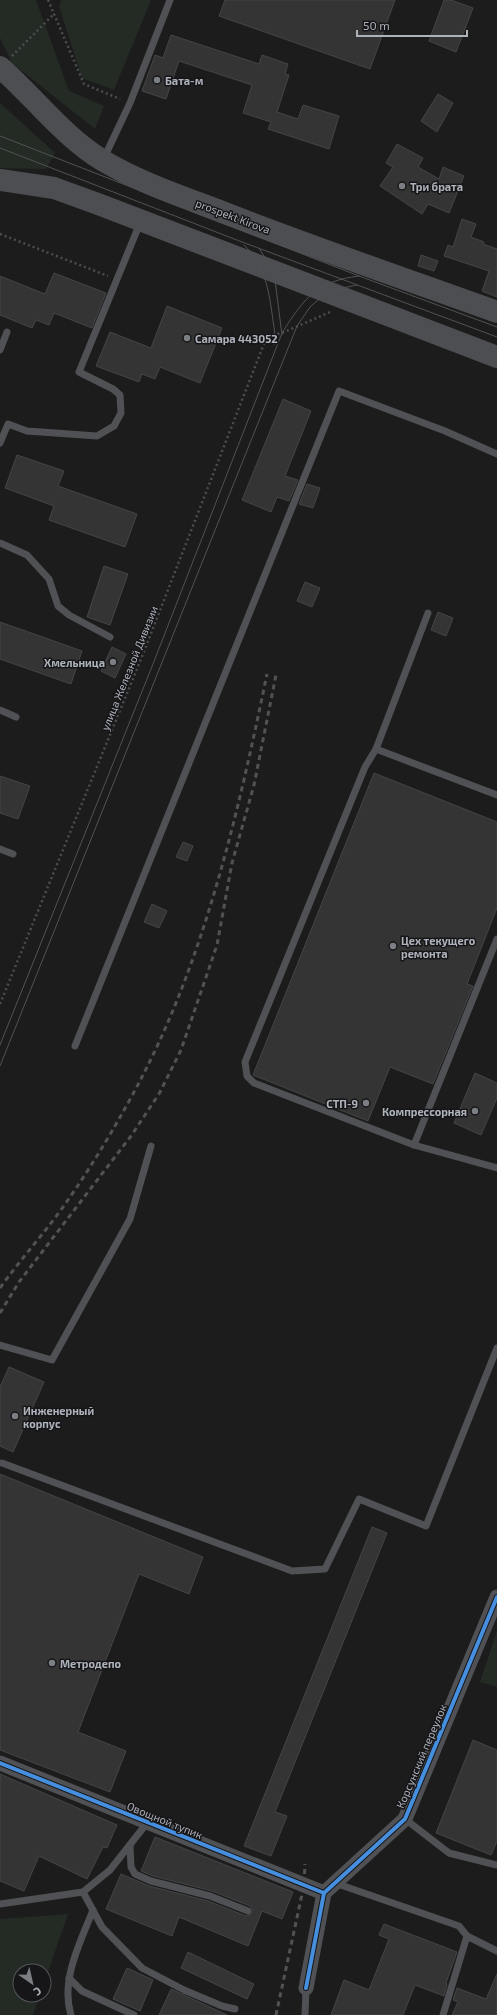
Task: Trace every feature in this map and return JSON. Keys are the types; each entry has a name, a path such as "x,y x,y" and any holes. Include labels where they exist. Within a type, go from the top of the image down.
{"main road":[{"name":"prospekt Kirova","path":"1,63 21,86 79,144 103,160 160,188 305,244 497,312"},
{"path":"0,180 54,188 142,219 262,268 497,357"}],"street":[{"name":"Корсунский переулок","path":"324,1893 405,1819 497,1597"},
{"name":"Овощной тупик","path":"0,1763 324,1893"},
{"path":"306,1988 324,1893"}],"lane":[{"path":"103,160 130,103 170,0"},
{"path":"0,421 27,431 97,436 114,426 121,413 120,395 113,389 79,372 142,219"},
{"path":"0,350 7,332"},
{"path":"75,1046 339,391 497,454"},
{"path":"0,443 8,424"},
{"path":"0,543 27,555 49,579 58,606 69,615 110,637"},
{"path":"428,613 376,749 365,768 245,1062 247,1076 254,1083 414,1145 497,1168"},
{"path":"0,710 16,717"},
{"path":"376,749 497,795"},
{"path":"0,849 14,854"},
{"path":"414,1145 497,939"},
{"path":"0,1345 52,1360 130,1219 151,1146"},
{"path":"2,1463 292,1571 326,1569 359,1499 426,1526 497,1348"},
{"path":"405,1819 449,1853 497,1865"},
{"path":"0,1904 84,1892 110,1870 147,1823"},
{"path":"130,1846 131,1866 135,1874 151,1881 210,1896 248,1911"},
{"path":"335,1883 459,1926 467,1936 497,1951"},
{"path":"84,1892 102,1926 142,1968 184,1990 222,2006 235,2009"},
{"path":"71,2015 68,2007 69,1978 93,1910"},
{"path":"443,2015 467,1936"},
{"path":"69,1978 82,1990 134,2015"},
{"path":"305,2015 306,1988"}],"path":[{"path":"48,0 84,84 130,103"},
{"path":"1,63 54,14"},
{"path":"0,234 116,280"}],"shaded area":[{"path":"0,0 36,0 69,91 104,106 95,129 12,63 0,38"},
{"path":"62,0 151,0 114,90 82,78 59,6"},
{"path":"0,103 55,153 46,169 0,168"},
{"path":"497,1631 497,1687 480,1682"},
{"path":"68,1914 51,1963 12,1963 12,2003 37,2003 33,2015 0,2015 0,1919"}],"building":[{"path":"225,0 395,0 370,69 219,16"},
{"path":"444,0 451,0 473,8 456,52 429,41"},
{"path":"171,35 259,64 262,55 288,64 285,74 289,75 277,112 298,119 303,105 339,116 329,149 268,129 271,122 243,113 252,85 179,61 166,99 142,91 155,55 163,58"},
{"path":"438,94 453,103 437,132 421,121"},
{"path":"397,144 423,158 418,167 439,179 443,167 464,176 449,213 428,204 422,214 380,186 393,167 386,163"},
{"path":"462,219 476,224 471,237 484,242 483,244 497,249 497,297 482,291 489,271 444,256 448,245 453,247"},
{"path":"421,255 438,261 434,271 418,266"},
{"path":"54,273 106,293 92,328 54,313 49,325 36,320 32,328 0,315 0,276 45,294"},
{"path":"167,306 222,328 200,383 160,367 155,379 142,374 139,382 96,366 110,332 151,348"},
{"path":"283,399 311,411 285,476 298,480 289,501 277,497 271,512 242,500"},
{"path":"17,455 64,471 58,486 137,514 125,547 49,520 54,506 5,488"},
{"path":"307,484 320,488 313,508 299,504"},
{"path":"104,566 128,574 110,625 87,617"},
{"path":"305,582 320,588 312,607 297,601"},
{"path":"438,612 453,618 446,636 431,630"},
{"path":"0,622 82,651 71,684 0,659"},
{"name":"Хмельница","path":"112,647 126,654 115,678 101,671"},
{"name":"Цех текущего ремонта","path":"374,773 497,822 497,908 467,984 473,986 433,1084 390,1067 368,1121 253,1075"},
{"path":"0,776 30,786 18,819 0,813"},
{"path":"183,842 193,846 187,861 176,857"},
{"path":"152,904 167,911 159,928 144,922"},
{"name":"Компрессорная","path":"475,1073 497,1083 497,1098 481,1135 454,1123"},
{"name":"Инженерный корпус","path":"9,1367 44,1382 13,1452 0,1446 0,1387"},
{"name":"Метродепо","path":"0,1474 203,1557 189,1594 139,1574 78,1732 126,1751 110,1792 0,1750"},
{"path":"372,1527 387,1533 275,1812 287,1816 271,1856 244,1846"},
{"path":"473,1740 497,1750 497,1841 491,1855 436,1833"},
{"path":"0,1774 117,1825 107,1848 103,1847 87,1879 39,1856 24,1891 0,1881"},
{"path":"155,1837 293,1892 282,1919 262,1911 248,1946 179,1917 172,1936 106,1909 121,1874 149,1886 208,1901 246,1916 252,1913 253,1910 250,1906 212,1891 153,1876 141,1871"},
{"path":"384,1924 457,1952 446,1983 444,1996 415,1985 403,2015 331,2015 344,1980 369,1990 389,1939 379,1935"},
{"path":"188,1952 254,1984 247,1999 181,1968"},
{"path":"127,1968 153,1980 140,2011 113,1999"},
{"path":"497,1974 497,2015 452,2015 458,2002 453,2000 457,1988 486,1999"},
{"path":"171,1989 182,1994 227,2015 159,2015"}],"tram line":[{"path":"0,136 359,276 497,327"},
{"path":"0,148 242,242 497,337"},
{"path":"244,245 259,264 267,286 275,334 274,345"},
{"path":"259,248 274,272 282,335"},
{"path":"0,1045 153,664 282,333 297,310 313,293 332,282 359,276"},
{"path":"0,1066 297,326 310,307 328,291 357,285"}],"railway":[{"path":"0,1288 74,1192 95,1159 135,1090 166,1026 186,978 219,878 245,776 267,674"},
{"path":"0,1313 19,1282 131,1136 159,1094 181,1050 217,945 232,863 254,785 276,675"},
{"path":"276,2015 304,1885 305,1864"}],"cycle path":[{"path":"306,1988 324,1893 405,1819 497,1597"},
{"path":"0,1763 324,1893"}],"place":[{"name":"Бата-м","path":"157,80"},
{"name":"Три брата","path":"402,186"},
{"name":"Самара 443052","path":"187,338"},
{"name":"Хмельница","path":"113,662"},
{"name":"Цех текущего ремонта","path":"393,946"},
{"name":"СТП-9","path":"366,1103"},
{"name":"Компрессорная","path":"475,1111"},
{"name":"Инженерный корпус","path":"15,1416"},
{"name":"Метродепо","path":"52,1663"}]}
